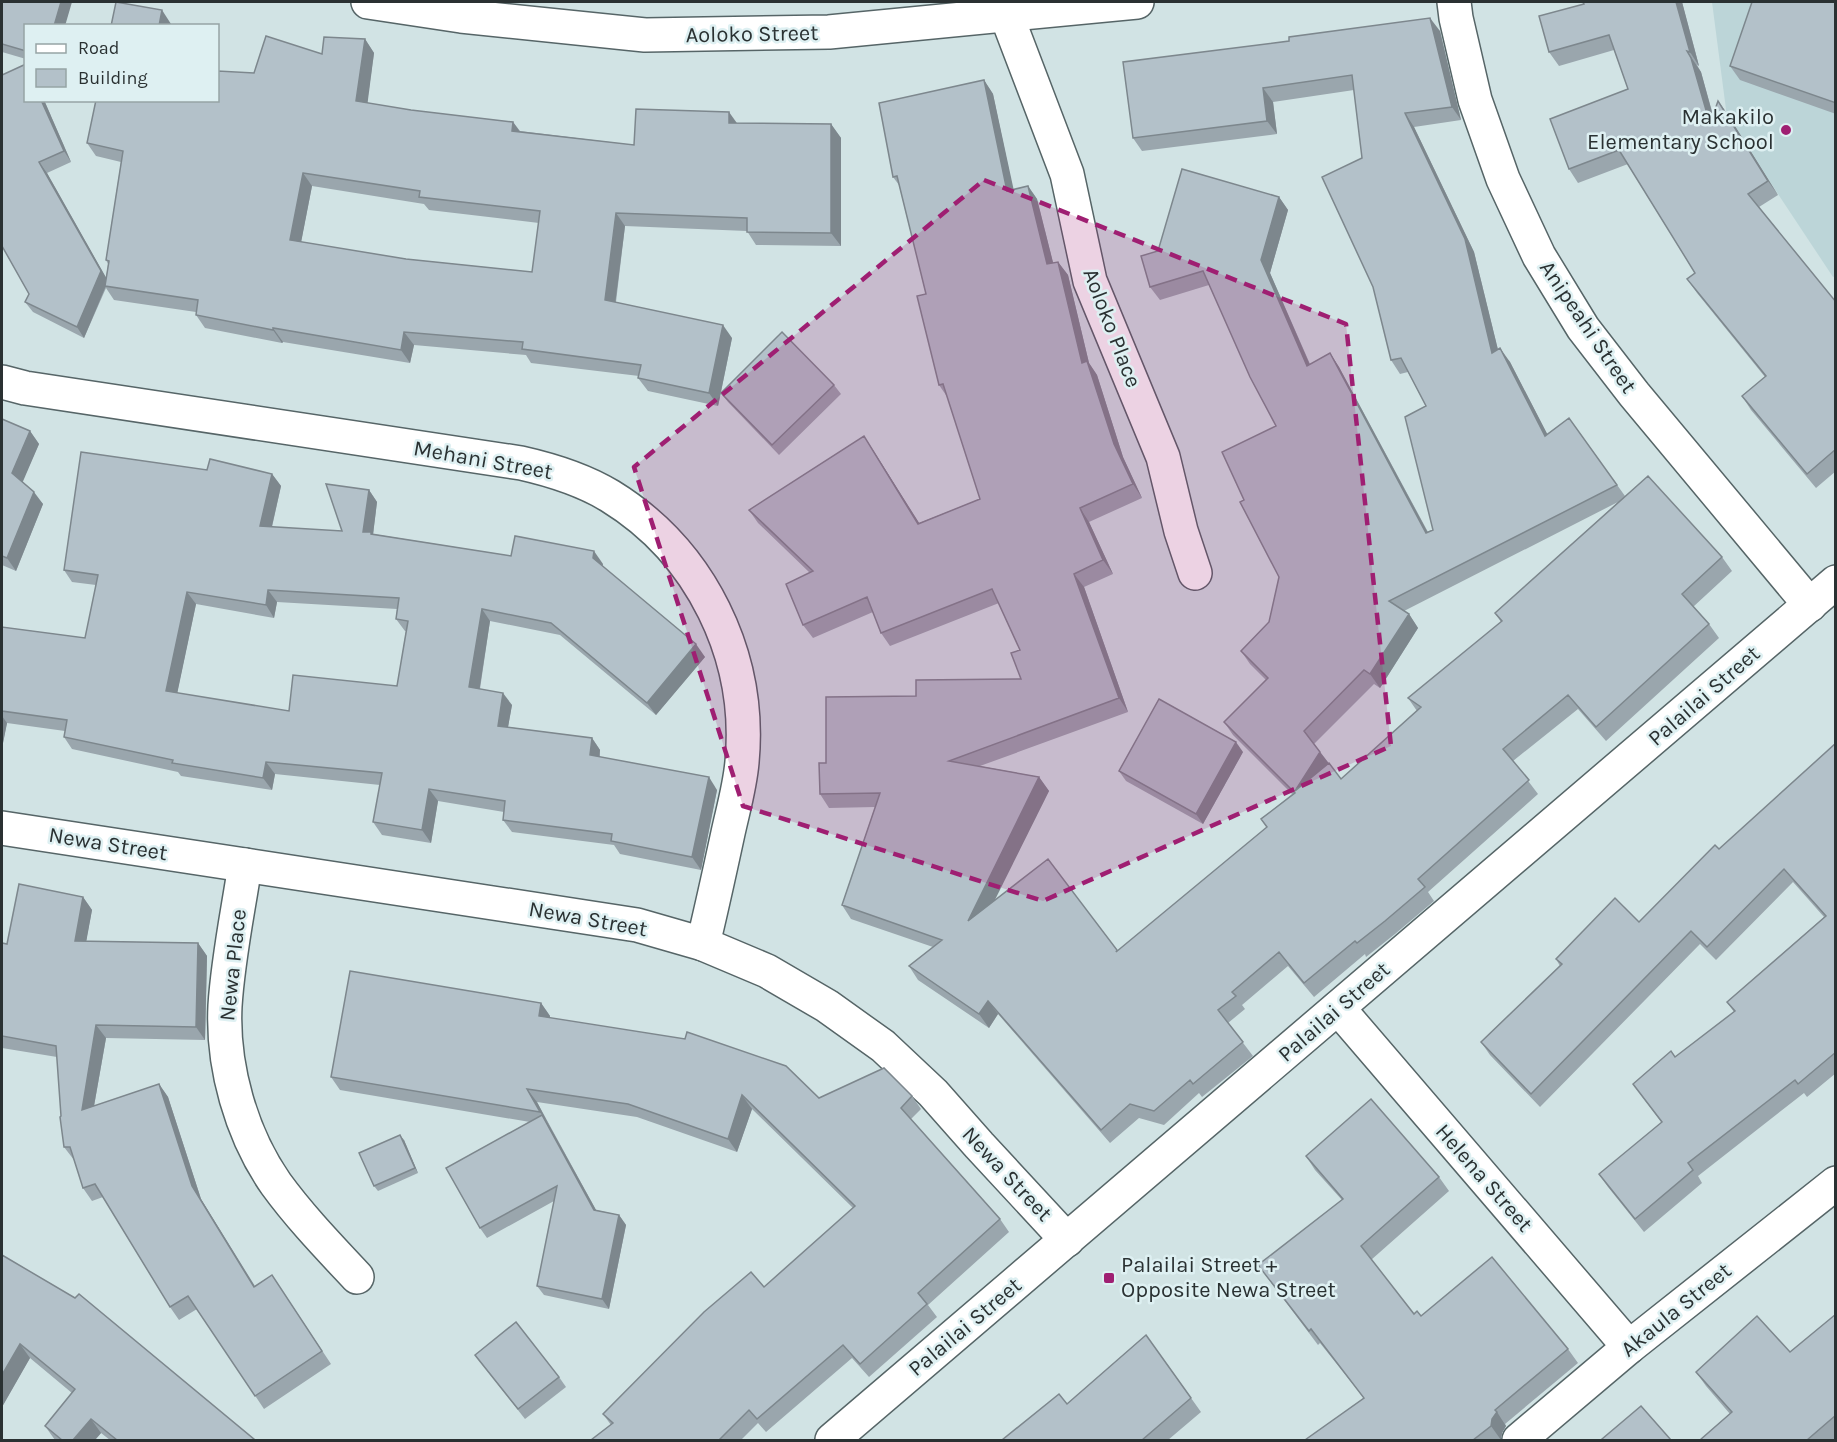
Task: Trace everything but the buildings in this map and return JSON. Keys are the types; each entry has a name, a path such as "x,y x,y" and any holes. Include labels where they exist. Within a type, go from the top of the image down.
{"street":[{"name":"Aoloko Street","path":"368,2 461,16 645,36 829,32 1137,2"},
{"name":"Anipeahi Street","path":"1454,2 1475,100 1503,179 1539,256 1583,328 1634,394 1810,605"},
{"name":"Aoloko Place","path":"1006,15 1067,174 1090,280 1163,457 1181,531 1196,573"},
{"name":"Mehani Street","path":"2,382 25,388 521,463 551,470 581,481 635,513 681,557 699,583 727,639 742,700 744,732 742,764 703,944"},
{"name":"Palailai Street","path":"832,1440 1836,582"},
{"name":"Newa Street","path":"2,828 637,925 703,944 767,971 827,1006 883,1046 933,1093 1067,1240"},
{"name":"Newa Place","path":"245,865 228,971 225,1008 226,1044 239,1107 256,1149 274,1181 296,1210 357,1277"},
{"name":"Helena Street","path":"1338,1008 1629,1347"},
{"name":"Akaula Street","path":"1519,1440 1629,1347 1836,1183"}],"highlighted area":[{"path":"984,180 1346,324 1391,746 1043,901 743,806 634,467"}],"shaded area":[{"name":"Makakilo Elementary School","path":"1712,2 1835,2 1836,276 1833,277 1727,117"}],"place":[{"name":"Makakilo Elementary School","path":"1786,130"},
{"name":"Palailai Street + Opposite Newa Street","path":"1109,1278"}]}
